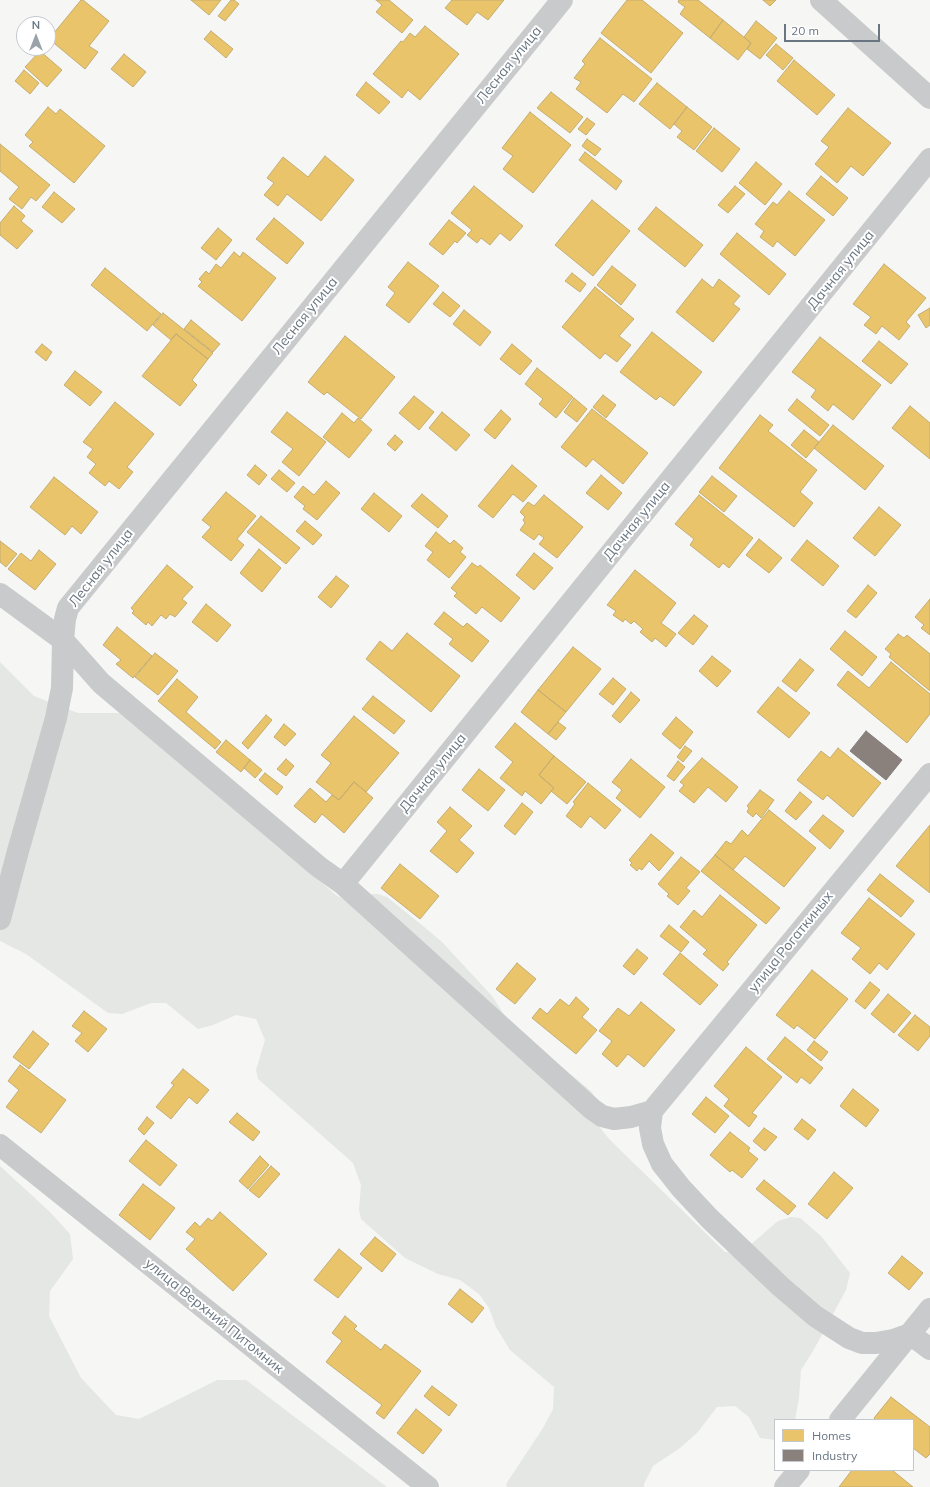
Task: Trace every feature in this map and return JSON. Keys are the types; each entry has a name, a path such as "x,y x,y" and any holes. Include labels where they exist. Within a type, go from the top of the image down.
{"street":[{"name":"Лесная улица","path":"0,919 62,688 63,640 68,608 562,0"},
{"path":"821,0 930,98"},
{"name":"Дачная улица","path":"344,884 930,159"},
{"path":"0,594 63,640 101,683 319,867 344,884 592,1109 602,1116 614,1119 631,1117 652,1111 650,1128 653,1144 662,1164 681,1188 709,1218 780,1286 815,1316 849,1338 862,1343 876,1343 893,1340 910,1334"},
{"name":"улица Рогаткиных","path":"652,1111 930,774"},
{"name":"улица Верхний Питомник","path":"0,1145 428,1487"},
{"path":"841,1419 930,1309"},
{"path":"910,1334 930,1349"},
{"path":"785,1487 798,1471"}],"shaded area":[{"path":"0,662 34,696 78,713 119,713 141,724 337,896 350,901 366,894 378,894 387,897 423,926 442,942 492,996 510,1024 592,1092 598,1105 597,1124 610,1140 725,1252 741,1253 778,1221 791,1217 800,1218 821,1236 850,1273 846,1290 801,1370 799,1398 795,1419 774,1419 774,1440 760,1438 749,1417 735,1406 717,1407 697,1433 680,1448 653,1466 644,1487 507,1487 506,1484 543,1428 553,1409 554,1387 510,1350 496,1327 489,1308 479,1294 460,1280 438,1274 405,1258 361,1219 359,1209 361,1185 353,1163 258,1079 256,1070 265,1040 256,1019 236,1015 213,1025 198,1029 166,1003 151,1003 122,1014 108,1013 26,954 0,941"},
{"path":"0,1166 50,1212 70,1234 73,1259 50,1291 49,1316 81,1378 116,1415 139,1419 217,1380 246,1380 387,1487 0,1487"}],"building: Homes":[{"path":"81,0 109,21 89,46 98,52 85,69 56,45 56,30"},
{"path":"191,0 221,0 209,15"},
{"path":"231,0 234,0 239,4 225,21 218,16"},
{"path":"376,0 389,0 413,20 402,33 376,12 382,5"},
{"path":"452,0 504,0 488,20 477,12 467,25 445,8"},
{"path":"627,0 642,0 683,33 651,73 601,33"},
{"path":"679,0 698,0 723,20 710,38 680,14 685,7 678,2"},
{"path":"763,0 776,0 770,6"},
{"path":"723,20 751,43 738,60 710,38"},
{"path":"756,21 777,38 760,59 747,49 751,43 744,37"},
{"path":"425,26 459,54 420,100 408,90 402,98 373,74 401,41 403,42 410,33 415,37"},
{"path":"211,31 233,49 226,58 204,39"},
{"path":"600,38 652,79 634,102 623,94 607,113 576,89 581,82 574,78 585,64 582,61"},
{"path":"776,44 793,58 783,70 766,55"},
{"path":"124,54 146,72 133,87 111,69"},
{"path":"35,56 46,56 62,70 47,87 25,67"},
{"path":"794,60 835,95 817,115 777,81"},
{"path":"24,70 39,83 30,94 15,81"},
{"path":"366,82 390,102 379,114 356,95"},
{"path":"657,83 687,107 670,129 639,104"},
{"path":"551,92 583,117 570,133 537,108"},
{"path":"48,107 56,114 60,109 105,146 74,183 29,146 33,142 25,135"},
{"path":"687,107 712,127 694,150 677,137 682,131 674,124"},
{"path":"848,108 891,143 863,176 851,166 837,183 815,164 829,147 821,141"},
{"path":"530,112 571,145 533,193 503,169 513,156 502,148"},
{"path":"587,118 595,124 586,135 578,129"},
{"path":"714,128 740,149 722,172 696,151"},
{"path":"587,139 601,149 595,156 582,146"},
{"path":"0,144 50,185 36,201 31,197 22,209 9,199 19,187 0,171"},
{"path":"585,152 622,181 616,190 579,160"},
{"path":"325,156 354,180 321,221 287,194 278,206 264,195 274,183 267,178 283,157 308,177"},
{"path":"756,162 782,184 765,205 739,183"},
{"path":"821,176 848,198 833,216 806,194"},
{"path":"474,186 523,226 510,241 500,233 490,245 481,238 477,243 467,235 472,230 451,213"},
{"path":"735,186 745,194 728,213 718,205"},
{"path":"789,191 825,220 795,256 777,241 773,247 760,237 764,231 755,224 773,202 777,205"},
{"path":"54,192 75,209 62,223 42,207"},
{"path":"592,200 630,231 593,276 555,245"},
{"path":"14,206 25,216 21,221 33,231 17,249 0,235 0,223"},
{"path":"656,207 703,245 685,267 638,229"},
{"path":"274,218 304,243 287,264 256,239"},
{"path":"449,220 466,233 457,243 455,241 443,255 429,244"},
{"path":"218,228 232,240 216,260 201,248"},
{"path":"737,233 786,274 769,295 720,254"},
{"path":"234,252 240,257 243,252 276,278 242,321 198,286 202,282 199,279 206,271 209,274 216,264 221,268"},
{"path":"408,262 439,286 409,323 386,305 395,293 388,287"},
{"path":"884,264 926,298 906,322 910,326 899,340 882,326 876,334 864,325 871,317 853,304"},
{"path":"612,266 636,285 621,305 597,285"},
{"path":"105,268 161,314 147,331 91,285"},
{"path":"572,273 586,284 580,292 565,281"},
{"path":"702,279 713,288 719,279 740,296 733,304 740,309 713,342 676,312"},
{"path":"595,287 634,319 619,336 631,345 617,362 605,353 600,359 562,327"},
{"path":"443,292 460,306 450,317 433,304"},
{"path":"930,308 930,325 926,328 918,315"},
{"path":"464,310 491,332 480,346 453,324"},
{"path":"163,313 213,353 208,359 176,334 171,340 153,325"},
{"path":"191,320 220,344 213,352 184,329"},
{"path":"652,332 702,372 674,406 660,396 656,400 620,372"},
{"path":"176,334 208,359 192,380 197,385 180,406 142,376"},
{"path":"345,336 395,377 361,419 327,392 324,395 308,382"},
{"path":"820,337 881,385 853,420 833,404 828,411 811,397 816,390 792,372"},
{"path":"879,341 908,364 891,384 862,361"},
{"path":"42,344 52,352 46,361 35,352"},
{"path":"512,344 532,361 520,375 500,359"},
{"path":"537,368 573,397 556,418 539,404 543,399 525,384"},
{"path":"75,371 102,392 90,406 64,385"},
{"path":"603,395 616,405 606,418 593,407"},
{"path":"414,396 434,412 419,430 399,413"},
{"path":"574,398 587,409 577,422 564,412"},
{"path":"797,399 829,425 820,436 788,410"},
{"path":"115,402 154,434 127,467 133,472 119,489 109,481 105,486 89,473 96,464 87,457 93,449 83,442"},
{"path":"910,406 930,423 930,459 892,428"},
{"path":"592,409 648,453 623,484 593,459 586,467 561,447"},
{"path":"501,410 511,419 495,439 484,430"},
{"path":"287,412 326,442 299,476 282,462 293,449 271,432"},
{"path":"442,412 470,435 456,451 429,428"},
{"path":"342,413 354,423 358,418 372,430 349,458 323,437"},
{"path":"760,415 773,425 768,431 817,470 800,492 813,503 794,527 719,468"},
{"path":"833,425 884,466 865,490 814,448"},
{"path":"804,430 819,442 806,458 791,445"},
{"path":"395,435 403,442 395,451 387,444"},
{"path":"255,465 267,475 259,485 247,475"},
{"path":"512,465 537,486 523,502 513,494 493,518 478,506"},
{"path":"279,470 295,483 287,492 271,479"},
{"path":"601,475 622,493 608,510 586,493"},
{"path":"712,476 737,496 724,512 699,492"},
{"path":"54,477 98,512 81,534 72,526 65,535 30,507"},
{"path":"326,481 340,493 317,520 303,509 305,506 294,497 303,486 314,495"},
{"path":"226,492 256,516 237,539 244,545 231,561 202,537 211,527 202,520"},
{"path":"374,493 402,516 389,532 361,509"},
{"path":"422,494 448,516 438,528 411,506"},
{"path":"544,495 583,527 557,558 539,544 544,538 539,534 534,540 520,530 525,523 523,520 525,517 520,512 528,502 534,506"},
{"path":"699,495 753,538 729,568 723,563 719,568 690,545 694,539 675,524"},
{"path":"879,507 901,525 875,556 853,538"},
{"path":"261,516 300,548 286,564 247,532"},
{"path":"305,521 322,535 313,545 296,531"},
{"path":"436,532 450,544 454,540 463,548 460,552 466,557 449,578 427,560 433,552 425,546"},
{"path":"759,539 782,558 769,573 746,555"},
{"path":"807,540 839,566 823,586 791,560"},
{"path":"0,541 17,554 6,567 0,562"},
{"path":"259,549 281,568 262,592 240,573"},
{"path":"39,550 56,564 35,590 8,569 21,553 31,561"},
{"path":"534,553 553,568 534,590 516,575"},
{"path":"472,563 478,567 480,565 520,598 501,622 482,607 476,614 454,596 457,593 451,588"},
{"path":"167,565 193,587 182,599 187,603 175,617 170,614 166,619 161,615 152,626 148,622 146,625 132,613 134,611 131,608"},
{"path":"635,570 676,603 661,623 676,634 666,647 655,638 652,642 640,632 643,629 634,621 631,624 625,619 623,622 613,615 616,611 607,605"},
{"path":"336,576 349,586 331,608 318,597"},
{"path":"868,585 877,593 856,618 847,611"},
{"path":"930,599 930,635 921,628 924,625 915,617"},
{"path":"206,604 231,625 217,642 192,622"},
{"path":"444,612 463,627 467,623 489,641 472,662 449,644 453,639 434,624"},
{"path":"694,615 708,626 693,645 678,633"},
{"path":"117,627 152,656 133,678 116,664 121,660 103,645"},
{"path":"845,631 877,657 862,676 830,649"},
{"path":"407,633 460,676 431,712 366,659 380,641 392,651"},
{"path":"898,634 904,638 907,635 930,654 930,691 889,657 891,654 885,649"},
{"path":"573,647 601,669 566,712 538,690"},
{"path":"155,653 178,671 158,695 135,677"},
{"path":"712,656 731,671 717,687 699,671"},
{"path":"800,659 814,670 796,692 782,681"},
{"path":"891,662 930,694 930,714 907,743 837,685 848,671 869,688"},
{"path":"613,678 626,689 613,705 599,694"},
{"path":"177,679 198,697 186,712 221,742 215,749 158,701"},
{"path":"778,687 810,713 789,738 757,712"},
{"path":"538,690 566,712 548,734 521,712"},
{"path":"631,692 640,700 620,723 612,716"},
{"path":"373,696 405,721 394,734 362,709"},
{"path":"266,715 272,720 248,749 242,743"},
{"path":"354,716 399,753 366,792 354,782 339,800 316,782 331,763 321,755"},
{"path":"676,717 693,732 680,749 662,734"},
{"path":"558,722 566,728 556,740 548,734"},
{"path":"515,723 554,756 539,775 554,788 541,804 525,791 522,796 500,778 513,762 495,747"},
{"path":"284,724 296,734 285,746 274,737"},
{"path":"226,740 250,760 241,772 216,752"},
{"path":"685,746 692,751 683,762 677,757"},
{"path":"838,748 881,783 853,817 827,795 823,800 797,780 821,751 830,758"},
{"path":"554,756 586,782 567,804 551,791 554,788 539,775"},
{"path":"702,758 738,787 726,802 708,787 694,803 679,791 684,785 680,782"},
{"path":"286,759 294,766 286,776 277,769"},
{"path":"631,759 665,787 640,818 616,798 622,790 612,782"},
{"path":"250,760 262,770 255,778 244,768"},
{"path":"678,761 685,767 674,781 667,776"},
{"path":"479,769 505,790 488,811 462,790"},
{"path":"265,773 283,787 277,795 259,780"},
{"path":"354,782 373,798 344,833 322,814 315,823 294,806 310,788 326,802 332,795 339,800"},
{"path":"588,783 621,810 605,829 590,816 581,828 566,816 575,804 573,802"},
{"path":"760,790 774,800 761,818 756,813 753,817 747,812 749,808 747,806"},
{"path":"800,792 812,802 796,820 785,811"},
{"path":"522,803 533,812 515,835 504,826"},
{"path":"450,807 472,826 459,840 474,853 457,873 430,851 447,831 437,822"},
{"path":"769,810 816,848 784,887 745,856 733,870 715,855 726,841 731,844 742,830 748,836"},
{"path":"823,815 844,831 830,849 809,831"},
{"path":"930,825 930,893 896,866"},
{"path":"651,834 674,853 659,871 649,861 642,870 639,868 637,871 630,865 632,863 629,860"},
{"path":"715,855 780,908 766,924 701,871"},
{"path":"681,857 700,872 686,888 690,891 678,905 667,896 669,894 658,884"},
{"path":"400,864 439,896 420,919 381,888"},
{"path":"880,874 914,901 901,917 867,890"},
{"path":"720,895 757,925 727,962 729,964 723,971 703,954 707,950 680,927 694,910 702,917"},
{"path":"869,898 915,934 887,970 879,963 870,974 852,959 861,948 841,933"},
{"path":"669,925 689,942 681,952 660,936"},
{"path":"637,949 648,958 634,975 623,966"},
{"path":"680,953 718,985 700,1005 663,974"},
{"path":"517,963 536,979 515,1004 496,989"},
{"path":"812,970 848,999 815,1039 797,1025 794,1029 776,1015"},
{"path":"870,982 880,990 865,1009 855,1001"},
{"path":"888,994 911,1013 894,1033 871,1014"},
{"path":"576,997 589,1009 582,1017 597,1030 576,1054 532,1018 540,1008 547,1014 560,999 569,1006"},
{"path":"641,1002 675,1030 644,1067 628,1054 617,1067 602,1054 612,1041 599,1031 618,1008 629,1016"},
{"path":"84,1011 107,1029 88,1052 75,1041 82,1033 72,1026"},
{"path":"915,1015 930,1027 930,1036 918,1051 898,1035"},
{"path":"33,1031 49,1044 29,1069 13,1057"},
{"path":"785,1037 823,1068 810,1084 801,1077 797,1083 767,1059"},
{"path":"814,1041 828,1052 821,1061 807,1050"},
{"path":"746,1047 782,1077 752,1113 757,1116 749,1127 724,1106 729,1099 714,1086"},
{"path":"20,1065 66,1100 41,1133 6,1107 19,1090 8,1081"},
{"path":"183,1069 209,1090 197,1104 189,1097 171,1119 156,1107 174,1085 171,1083"},
{"path":"853,1089 879,1110 866,1127 840,1106"},
{"path":"706,1097 729,1116 715,1133 692,1114"},
{"path":"237,1113 260,1132 253,1141 229,1122"},
{"path":"147,1117 154,1123 144,1135 138,1129"},
{"path":"802,1119 816,1130 808,1140 794,1129"},
{"path":"764,1128 777,1137 765,1151 753,1141"},
{"path":"730,1132 750,1148 748,1151 758,1159 742,1178 732,1170 730,1172 710,1155"},
{"path":"146,1140 177,1165 160,1186 129,1161"},
{"path":"260,1156 269,1165 248,1189 239,1181"},
{"path":"271,1166 280,1174 259,1198 249,1190"},
{"path":"834,1172 853,1188 827,1219 808,1204"},
{"path":"764,1180 796,1206 788,1215 756,1189"},
{"path":"143,1184 175,1208 150,1240 119,1215"},
{"path":"220,1212 267,1254 233,1291 186,1249 195,1239 186,1232 195,1222 200,1227 208,1218 212,1221"},
{"path":"375,1237 396,1254 382,1272 360,1254"},
{"path":"339,1249 362,1268 338,1298 314,1280"},
{"path":"902,1256 923,1273 909,1290 888,1273"},
{"path":"460,1289 484,1308 472,1323 448,1304"},
{"path":"345,1316 357,1326 354,1329 381,1350 385,1344 421,1371 384,1419 376,1413 382,1405 326,1362 342,1341 332,1333"},
{"path":"432,1386 457,1405 449,1416 424,1396"},
{"path":"891,1397 930,1427 930,1454 926,1458 914,1449 914,1419 874,1418"},
{"path":"416,1409 442,1430 423,1454 397,1433"},
{"path":"851,1471 893,1471 913,1487 839,1487"}],"building: Industry":[{"path":"866,731 902,760 886,780 850,751"}]}
